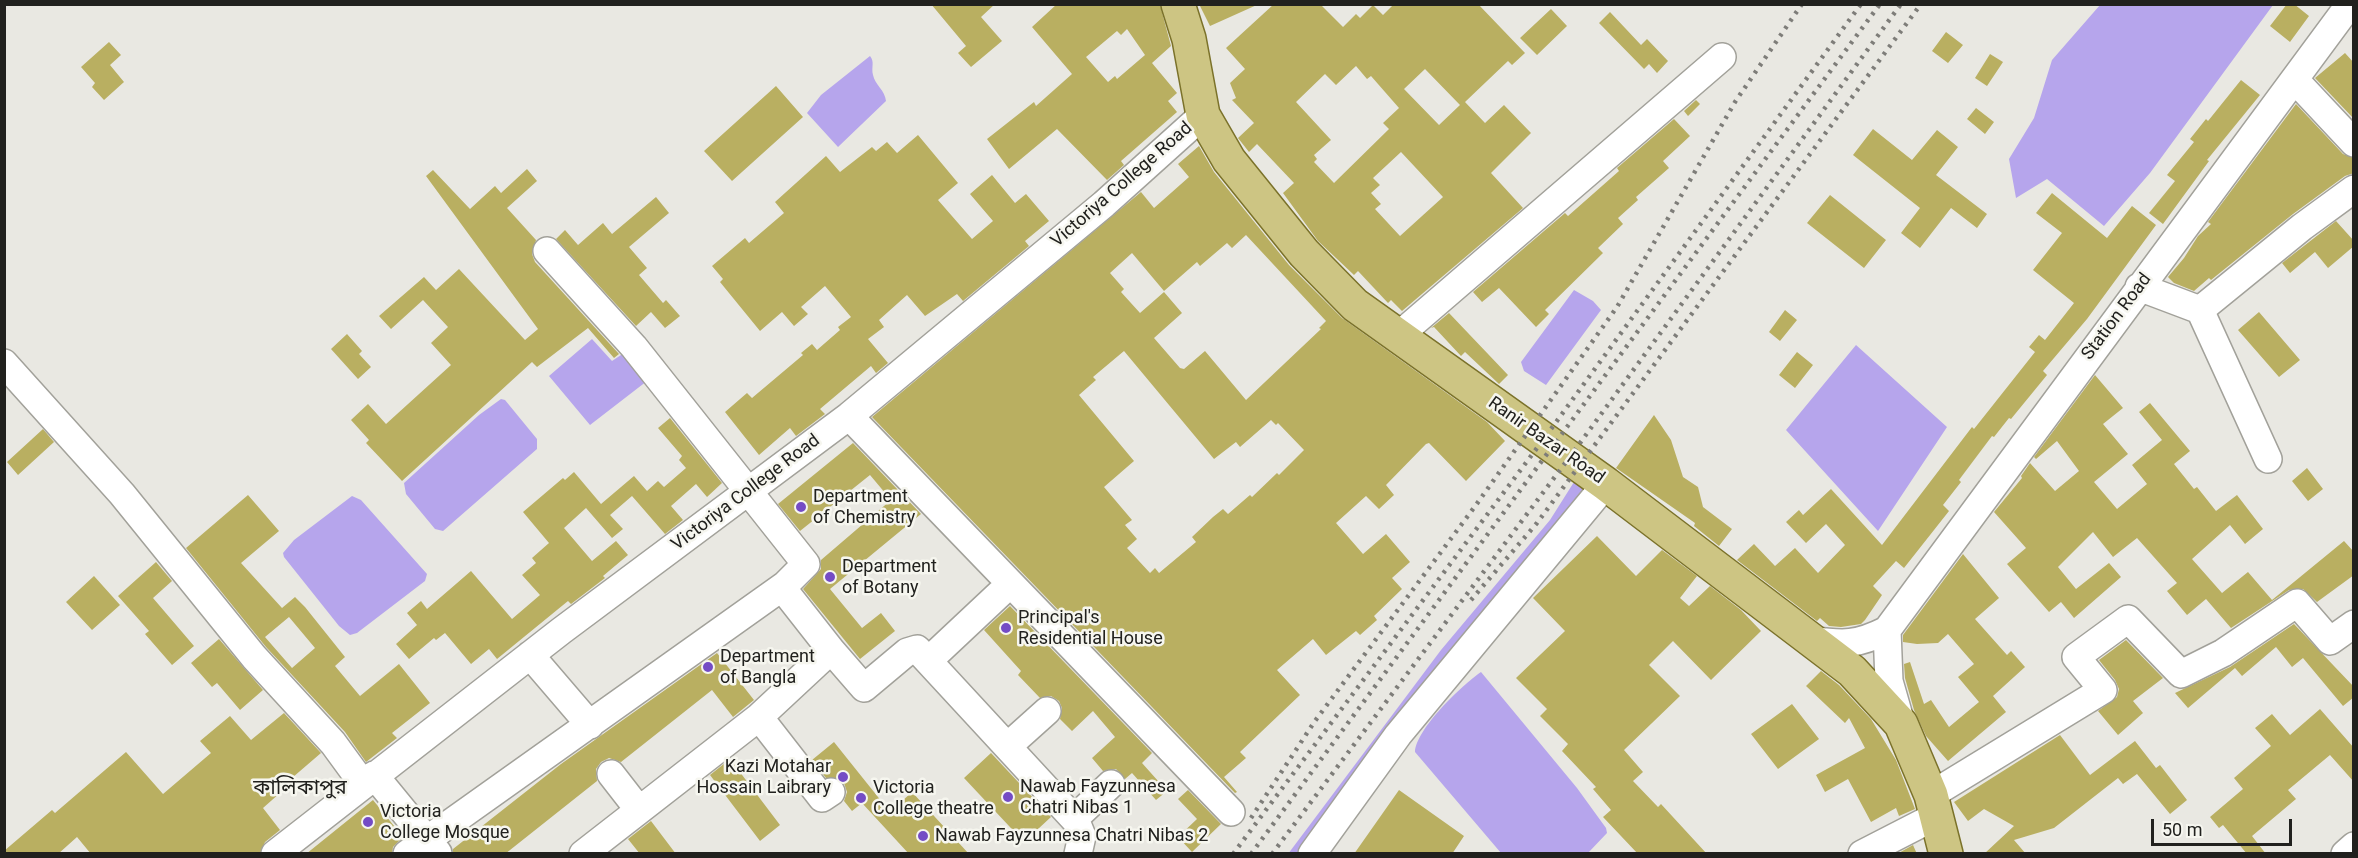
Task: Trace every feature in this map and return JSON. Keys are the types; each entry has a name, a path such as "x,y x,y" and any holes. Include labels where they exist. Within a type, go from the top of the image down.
{"main road":[{"name":"Ranir Bazar Road","path":"1178,4 1189,39 1203,115 1229,160 1304,254 1355,305 1606,484 1852,671 1901,724 1934,805 1946,854"}],"street":[{"name":"Station Road","path":"1811,640 1844,645 1864,642 1887,630 2350,4"},
{"path":"1398,336 1722,57"},
{"path":"2295,80 2354,144"},
{"name":"Victoriya College Road","path":"275,854 530,655 849,416 1104,204 1203,115"},
{"path":"2200,310 2302,227 2354,189"},
{"path":"4,363 122,494 254,657 369,779 424,849 590,725 785,585 806,564 634,347 547,251"},
{"path":"2139,287 2200,310 2268,459"},
{"path":"849,416 1009,585 1231,813"},
{"path":"1312,854 1398,735 1606,484"},
{"path":"785,585 787,594 864,688 912,649 916,649 1074,819 1082,836 1078,854"},
{"path":"928,661 1009,585"},
{"path":"1862,854 2103,690 2076,657 2128,619 2181,674 2223,653 2297,603 2330,640 2354,624"},
{"path":"1887,630 1889,681 1901,724"},
{"path":"583,854 759,717 831,650"},
{"path":"530,655 590,725"},
{"path":"1008,746 1047,711"},
{"path":"759,717 822,798 831,792"},
{"path":"611,774 639,810"},
{"path":"1074,819 1111,784"},
{"path":"2345,854 2354,846"}],"shaded area":[{"path":"2100,5 2273,5 2150,173 2104,226 2047,179 2016,198 2009,159 2034,118 2052,60"},
{"path":"870,56 874,79 886,101 838,147 807,113 821,95"},
{"path":"1574,290 1593,301 1601,310 1546,385 1524,371 1521,362"},
{"path":"592,339 612,361 624,353 647,381 590,425 549,376"},
{"path":"1856,345 1947,427 1878,531 1786,430"},
{"path":"501,399 505,400 537,439 537,449 443,531 435,529 406,494 404,483 479,415"},
{"path":"1579,480 1588,486 1303,853 1288,854 1441,650 1550,520 1574,482"},
{"path":"352,496 361,500 427,574 425,581 357,633 350,635 339,626 283,553 294,540"},
{"path":"1481,672 1577,788 1606,828 1607,833 1588,853 1501,853 1415,752 1417,742 1431,720 1452,697"}],"building":[{"path":"931,4 995,4 981,17 1002,41 971,67 958,53 966,46"},
{"path":"1057,4 1160,5 1171,46 1152,63 1177,93 1168,101 1177,112 1121,161 1124,165 1107,180 1057,129 1009,169 987,139 1034,102 1036,106 1072,74 1032,27","holes":["1127,29 1145,55 1117,79 1115,76 1108,82 1086,57 1117,31 1121,35"]},
{"path":"1199,4 1259,4 1210,26"},
{"path":"1274,4 1320,4 1343,27 1356,14 1360,18 1373,5 1383,15 1394,4 1478,4 1525,53 1512,65 1508,61 1465,102 1485,123 1504,105 1531,133 1491,173 1523,208 1402,311 1391,300 1388,303 1358,271 1354,275 1318,241 1283,193 1294,183 1257,144 1249,152 1238,138 1254,123 1232,100 1236,98 1230,83 1245,69 1226,48","holes":["1356,66 1367,79 1371,76 1399,108 1383,123 1389,129 1334,183 1314,162 1317,159 1314,155 1331,140 1296,102 1325,74 1336,85","1425,69 1460,105 1439,125 1404,89","1401,152 1443,197 1400,236 1375,209 1381,204 1371,193 1380,185 1373,178"]},
{"path":"2287,4 2294,4 2309,16 2290,42 2270,26"},
{"path":"1551,9 1567,26 1537,55 1520,38"},
{"path":"1610,12 1641,45 1647,39 1668,61 1657,73 1649,64 1644,69 1599,23"},
{"path":"1946,32 1963,45 1948,63 1932,51"},
{"path":"109,42 121,55 110,65 124,82 104,100 92,87 95,83 81,67"},
{"path":"2345,53 2354,63 2354,119 2315,78"},
{"path":"1990,54 2003,62 1987,86 1975,78"},
{"path":"2241,80 2260,95 2207,160 2209,161 2163,224 2149,213 2175,181 2167,175 2194,142 2190,139 2206,119 2208,121"},
{"path":"776,86 803,117 732,181 704,151"},
{"path":"1696,100 1700,104 1688,116 1684,111"},
{"path":"2296,104 2343,154 2354,158 2354,173 2345,176 2293,214 2194,291 2174,283 2168,277 2198,236 2211,224 2208,222"},
{"path":"1976,108 1994,122 1985,134 1967,119"},
{"path":"1674,119 1690,136 1663,161 1669,168 1636,197 1638,200 1618,218 1623,224 1598,248 1603,253 1545,310 1549,314 1536,327 1499,288 1482,302 1473,292 1565,213 1568,216 1619,171 1617,168"},
{"path":"1873,129 1912,160 1937,130 1958,147 1936,175 1987,214 1977,228 1951,208 1920,248 1901,233 1920,208 1853,155"},
{"path":"918,135 958,183 938,200 972,239 993,221 970,194 992,175 1015,203 1026,194 1049,221 1025,241 1029,246 963,301 957,294 925,316 907,295 879,320 884,327 868,339 888,363 876,373 871,366 820,409 825,414 796,436 790,428 759,455 725,412 747,393 752,398 803,355 801,353 812,344 817,350 840,330 838,327 851,317 825,286 801,307 808,314 794,326 782,312 760,331 720,282 723,279 712,266 745,238 749,243 784,213 775,202 826,156 840,172 872,147 876,151 887,142 897,153"},
{"path":"1199,146 1214,172 1289,265 1342,318 1487,422 1505,441 1466,481 1429,443 1426,444 1386,485 1394,495 1379,509 1366,496 1336,523 1363,554 1386,534 1410,562 1392,578 1402,589 1374,616 1377,620 1360,635 1356,631 1326,655 1313,639 1277,670 1300,695 1240,752 1246,758 1224,777 1237,792 1235,793 872,417 1141,192 1154,208 1189,177 1178,164","holes":["1246,235 1326,321 1319,328 1321,329 1246,400 1205,351 1184,369 1180,368 1154,338 1182,313 1164,292 1140,313 1121,292 1124,289 1110,273 1132,253 1164,291 1197,262 1200,266 1227,243 1232,248","1124,351 1214,459 1236,442 1240,447 1271,420 1276,425 1278,423 1304,450 1252,497 1250,495 1228,514 1223,509 1213,517 1192,537 1196,542 1159,573 1155,568 1150,573 1127,548 1137,539 1125,525 1132,520 1104,487 1134,461 1079,395 1096,380 1093,377"]},
{"path":"527,169 537,181 507,208 536,240 532,254 535,262 619,354 614,358 588,328 537,367 532,362 402,481 366,443 369,440 351,420 368,404 386,424 451,365 431,343 448,327 423,300 391,329 379,316 424,277 436,290 459,269 525,340 538,329 426,176 433,170 470,209 495,186 501,193"},
{"path":"2052,193 2107,238 2132,206 2156,225 2087,319 2043,371 2047,375 2011,419 2009,418 1994,437 1992,436 1959,480 1961,482 1943,505 1949,511 1904,568 1896,561 1873,586 1882,595 1865,620 1861,624 1841,627 1829,626 1820,618 1817,621 1737,560 1754,544 1775,566 1795,548 1818,573 1845,545 1826,524 1806,543 1786,522 1799,510 1803,515 1831,489 1882,545 1972,427 1974,429 2035,352 2029,347 2039,335 2045,340 2074,303 2033,270 2062,233 2036,213"},
{"path":"1830,195 1886,240 1864,268 1807,223"},
{"path":"656,197 669,213 629,247 647,268 639,275 663,303 666,300 680,316 665,328 651,312 636,326 556,239 565,230 578,245 603,223 612,234"},
{"path":"2336,221 2354,241 2354,246 2328,268 2315,252 2290,273 2282,263"},
{"path":"1785,310 1797,320 1780,341 1769,332"},
{"path":"2259,312 2300,360 2279,377 2238,330"},
{"path":"1449,313 1508,375 1499,384 1465,352 1461,356 1434,327 1431,328"},
{"path":"347,334 362,351 359,354 371,367 358,379 331,349"},
{"path":"1797,352 1813,365 1795,388 1779,375"},
{"path":"2095,375 2123,408 2103,424 2128,454 2094,482 2117,509 2147,484 2132,465 2162,440 2139,412 2150,403 2190,451 2174,464 2194,489 2197,487 2216,511 2237,495 2263,529 2245,544 2230,525 2192,559 2222,593 2248,572 2272,600 2344,541 2354,552 2354,575 2317,602 2303,589 2289,590 2231,628 2206,599 2187,615 2167,591 2177,583 2137,538 2113,557 2093,532 2058,567 2076,589 2109,563 2121,577 2074,618 2061,602 2049,612 2007,564 2026,548 1994,512 2022,478 2021,476 2030,463 2055,491 2079,471 2057,441 2036,459 2034,457"},
{"path":"1654,415 1671,440 1683,477 1698,487 1703,507 1732,529 1719,546 1694,526 1695,523 1616,468"},
{"path":"670,418 722,483 707,497 696,484 671,506 683,520 665,534 632,496 610,515 623,529 612,538 586,508 564,528 592,561 616,541 628,555 603,576 605,578 571,604 568,601 497,659 489,649 471,664 445,633 436,640 434,638 409,659 396,644 417,625 407,613 421,601 427,609 471,571 512,619 540,595 522,575 536,563 532,558 549,543 523,512 563,478 565,480 574,472 601,504 634,476 647,491 658,481 664,487 686,468 679,460 682,456 658,428"},
{"path":"43,429 54,442 18,475 7,462"},
{"path":"853,443 921,514 830,589 862,628 881,613 895,631 860,659 803,589 821,569 821,560 891,500 870,475 800,531 778,504"},
{"path":"2307,468 2323,489 2308,501 2292,481"},
{"path":"248,495 279,531 241,563 282,608 295,597 305,607 345,657 335,666 360,696 399,664 430,703 392,733 397,738 366,762 345,732 266,647 186,548","holes":["289,617 315,648 292,668 265,637"]},
{"path":"1597,536 1636,576 1662,550 1697,576 1680,598 1689,606 1710,586 1741,610 1761,631 1711,680 1673,641 1649,665 1680,696 1624,750 1643,772 1633,781 1658,807 1661,804 1707,854 1638,854 1603,817 1611,810 1593,789 1596,787 1562,751 1568,744 1540,716 1547,709 1516,678 1565,631 1533,598"},
{"path":"1963,554 1999,598 1975,619 2007,655 2011,651 2025,667 1993,696 2006,712 1948,761 1926,736 1914,710 1905,678 1904,664 1910,662 1924,704 1931,700 1949,727 1979,702 1958,677 1974,664 1948,634 1938,643 1917,644 1903,642 1903,635"},
{"path":"156,562 172,581 153,598 194,646 172,665 145,634 149,631 118,596"},
{"path":"94,576 120,605 92,630 66,602"},
{"path":"1010,606 1152,753 1142,763 1167,791 1156,800 1132,773 1125,779 1116,769 1103,771 1092,758 1115,737 1093,711 1072,731 1060,719 1062,708 1059,701 1051,696 1040,698 1018,675 1021,671 984,630"},
{"path":"2294,624 2354,687 2354,697 2343,706 2303,658 2292,667 2276,647 2242,676 2235,668 2188,708 2175,693 2230,667"},
{"path":"219,639 263,690 240,710 217,683 212,687 191,663"},
{"path":"2126,640 2163,678 2133,701 2143,713 2118,735 2098,711 2117,697 2119,689 2115,680 2099,660"},
{"path":"717,653 754,700 733,717 712,690 621,762 609,758 601,762 596,769 597,781 505,854 453,854 453,849 561,764"},
{"path":"1821,671 1839,685 1871,719 1896,760 1915,809 1899,816 1896,808 1871,822 1848,779 1825,792 1816,775 1865,748 1849,718 1845,723 1806,686"},
{"path":"1792,704 1819,739 1778,769 1751,734"},
{"path":"2320,709 2354,748 2354,782 2330,755 2288,790 2296,799 2252,836 2266,854 2247,854 2223,825 2219,828 2210,817 2243,789 2234,778 2271,746 2255,728 2272,714 2290,735"},
{"path":"284,713 321,753 278,790 280,793 263,808 280,830 265,842 260,854 91,854 77,837 58,854 4,854 4,851 52,810 55,813 126,752 163,794 211,753 200,741 230,716 251,740"},
{"path":"2060,735 2090,775 2135,741 2156,768 2160,765 2187,800 2170,814 2137,774 2123,784 2118,778 2054,828 2014,840 2026,854 1984,854 2014,826 1984,809 1968,821 1954,802"},
{"path":"834,742 890,812 912,792 969,854 909,854 862,803 852,811 844,801 847,792 844,783 837,778 826,778 812,760"},
{"name":"Nawab Fayzunnesa Chatri Nibas 1","path":"991,753 1051,817 1024,842 964,778"},
{"path":"730,759 780,825 760,841 710,775"},
{"path":"1188,790 1221,824 1192,852 1178,837 1197,819 1178,799"},
{"path":"1399,790 1464,836 1452,854 1354,854"},
{"name":"Victoria College Mosque","path":"373,800 403,837 393,847 392,854 306,854"},
{"path":"651,821 676,854 640,854 628,839"},
{"path":"1913,845 1917,854 1897,854"}],"railway":[{"path":"1251,818 1315,721 1476,505 1617,307 1735,102 1802,4"},
{"path":"1233,854 1543,440 1861,4"},
{"path":"1251,854 1880,4"},
{"path":"1272,854 1569,458 1901,4"},
{"path":"1471,600 1537,523 1921,4"}],"place":[{"name":"Department of Chemistry","path":"801,507"},
{"name":"Department of Botany","path":"830,577"},
{"name":"Principal's Residential House","path":"1006,628"},
{"name":"Department of Bangla","path":"708,667"},
{"name":"Kazi Motahar Hossain Laibrary","path":"843,777"},
{"name":"Nawab Fayzunnesa Chatri Nibas 1","path":"1008,797"},
{"name":"Victoria College theatre","path":"861,798"},
{"name":"Victoria College Mosque","path":"368,822"},
{"name":"Nawab Fayzunnesa Chatri Nibas 2","path":"923,836"}],"district":[{"name":"কালিকাপুর","path":"300,789"}]}
